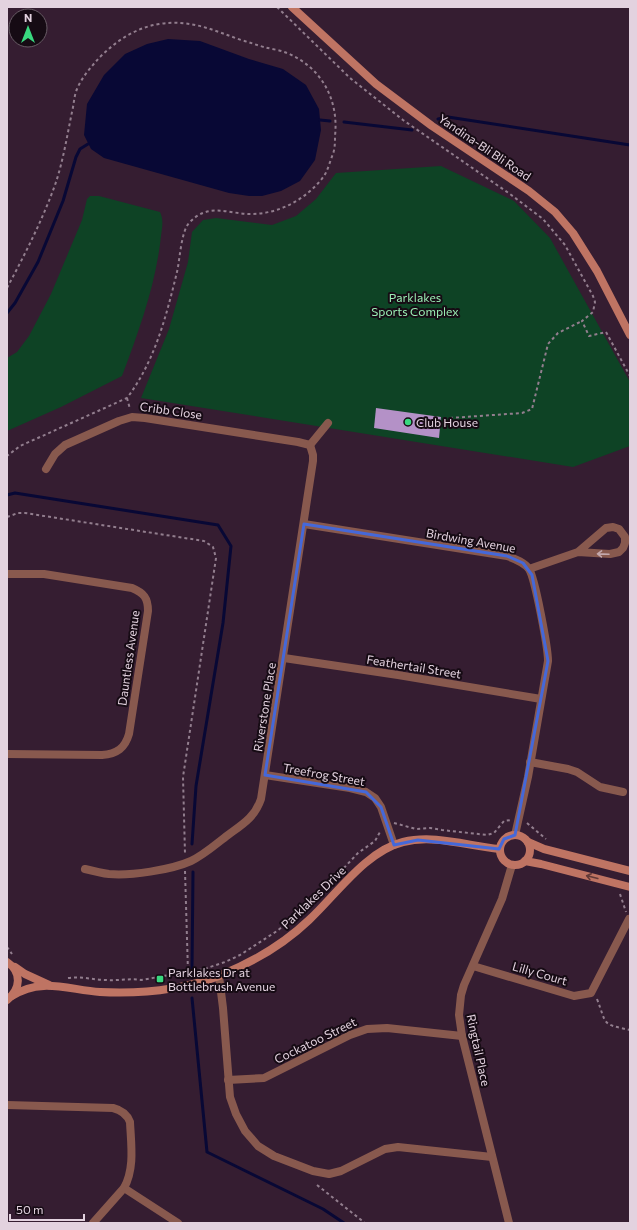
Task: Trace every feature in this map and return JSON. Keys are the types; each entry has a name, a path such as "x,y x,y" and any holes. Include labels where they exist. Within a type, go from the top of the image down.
{"street":[{"name":"Yandina-Bli Bli Road","path":"292,7 376,84 432,126 529,191 555,212 573,234 597,271 630,334"},
{"name":"Cribb Close","path":"46,469 55,454 65,445 119,421 132,417 275,438 310,445"},
{"path":"310,445 328,424"},
{"name":"Riverstone Place","path":"85,869 109,874 126,874 164,868 191,860 203,854 255,813 261,799 284,658 313,461 313,454 310,445"},
{"name":"Birdwing Avenue","path":"304,524 508,556 516,559 529,569"},
{"path":"515,835 530,762 548,654 534,582 529,569 578,552 606,528 613,527 619,529 625,537 623,548 619,552 610,554 578,552"},
{"name":"Dauntless Avenue","path":"7,574 44,574 132,588 140,591 148,602 148,611 129,734 127,742 122,748 116,752 102,755 7,754"},
{"name":"Feathertail Street","path":"284,658 541,699"},
{"path":"530,762 568,769 577,772 600,787 623,792"},
{"name":"Treefrog Street","path":"265,775 350,788 366,792 375,798 381,806 394,845"},
{"path":"528,842 530,850 525,861 517,865 512,865 504,860 499,849 507,836 515,835 523,837 528,842 544,849 630,871"},
{"name":"Parklakes Drive","path":"10,998 22,990 31,987 49,985 100,992 153,991 186,986 219,976 238,967 290,937 309,921 365,863 384,849 404,842 433,840 499,849"},
{"path":"525,861 630,887"},
{"name":"Ringtail Place","path":"509,1223 462,1036 459,1004 464,985 502,899 512,865"},
{"path":"590,993 629,919"},
{"path":"9,964 16,970 18,984 10,998"},
{"name":"Parklakes Drive","path":"9,964 25,974 49,985"},
{"name":"Lilly Court","path":"473,966 574,996 590,993"},
{"path":"219,976 223,1008 228,1080 232,1106 245,1131 252,1140 266,1152 322,1174 335,1173 385,1149 398,1147 492,1157"},
{"name":"Cockatoo Street","path":"228,1080 264,1078 350,1035 368,1029 387,1028 462,1036"},
{"path":"7,1105 113,1108 122,1112 128,1117 130,1122 131,1144 131,1167 128,1182 93,1223"},
{"path":"124,1188 178,1223"}],"path":[{"path":"277,7 350,78 403,120 510,194 543,219 564,246 593,296 595,302 593,312 582,321 558,333 548,344 532,409 522,413 450,418"},
{"path":"7,288 29,247 56,183 77,89 87,72 100,57 120,40 138,29 157,24 199,24 261,46 286,52 303,62 320,77 324,83 334,106 337,122 334,151 325,174 311,190 296,202 276,210 253,214 216,209 203,212 189,222 184,230 180,259 166,318 153,353 137,385 127,398 20,446 7,456"},
{"path":"582,321 589,336 606,332 630,376"},
{"path":"7,517 18,513 25,513 204,541 213,547 216,558 183,777 185,859"},
{"path":"185,867 188,972"},
{"path":"619,891 629,919"},
{"path":"590,993 597,1000 606,1023 611,1026 630,1030"},
{"path":"317,1185 365,1223"}],"highlighted area":[{"path":"304,524 507,556 523,563 532,575 548,661 515,835 504,839 499,849 418,840 394,845 381,807 366,792 265,775"}],"green space":[{"name":"Parklakes Sports Complex","path":"441,166 514,201 550,238 630,382 630,446 573,467 141,398 169,329 188,262 192,232 203,220 216,218 272,225 296,216 316,199 336,173"},
{"path":"90,196 99,196 160,212 161,215 162,227 159,254 151,290 135,342 122,376 61,407 7,431 7,358 17,352 29,336 51,294 82,220 87,199"}],"shaded area":[{"path":"168,39 200,41 249,59 283,69 306,85 319,109 321,130 315,160 300,181 281,191 262,196 229,193 104,158 91,149 84,135 87,104 104,75 125,54 147,44"}],"building":[{"name":"Club House","path":"376,408 441,417 439,438 374,428"}],"waterway":[{"path":"438,119 448,117 630,145"},
{"path":"320,120 330,121"},
{"path":"344,122 412,130"},
{"path":"7,313 15,303 38,262 63,201 76,157 80,149 88,144"},
{"path":"7,495 15,493 218,525 231,546 223,623 196,786 192,844"},
{"path":"192,968 193,872"},
{"path":"192,998 207,1152 323,1209 344,1223"}],"place":[{"name":"Club House","path":"408,422"},
{"name":"Parklakes Dr at Bottlebrush Avenue","path":"160,979"}]}
